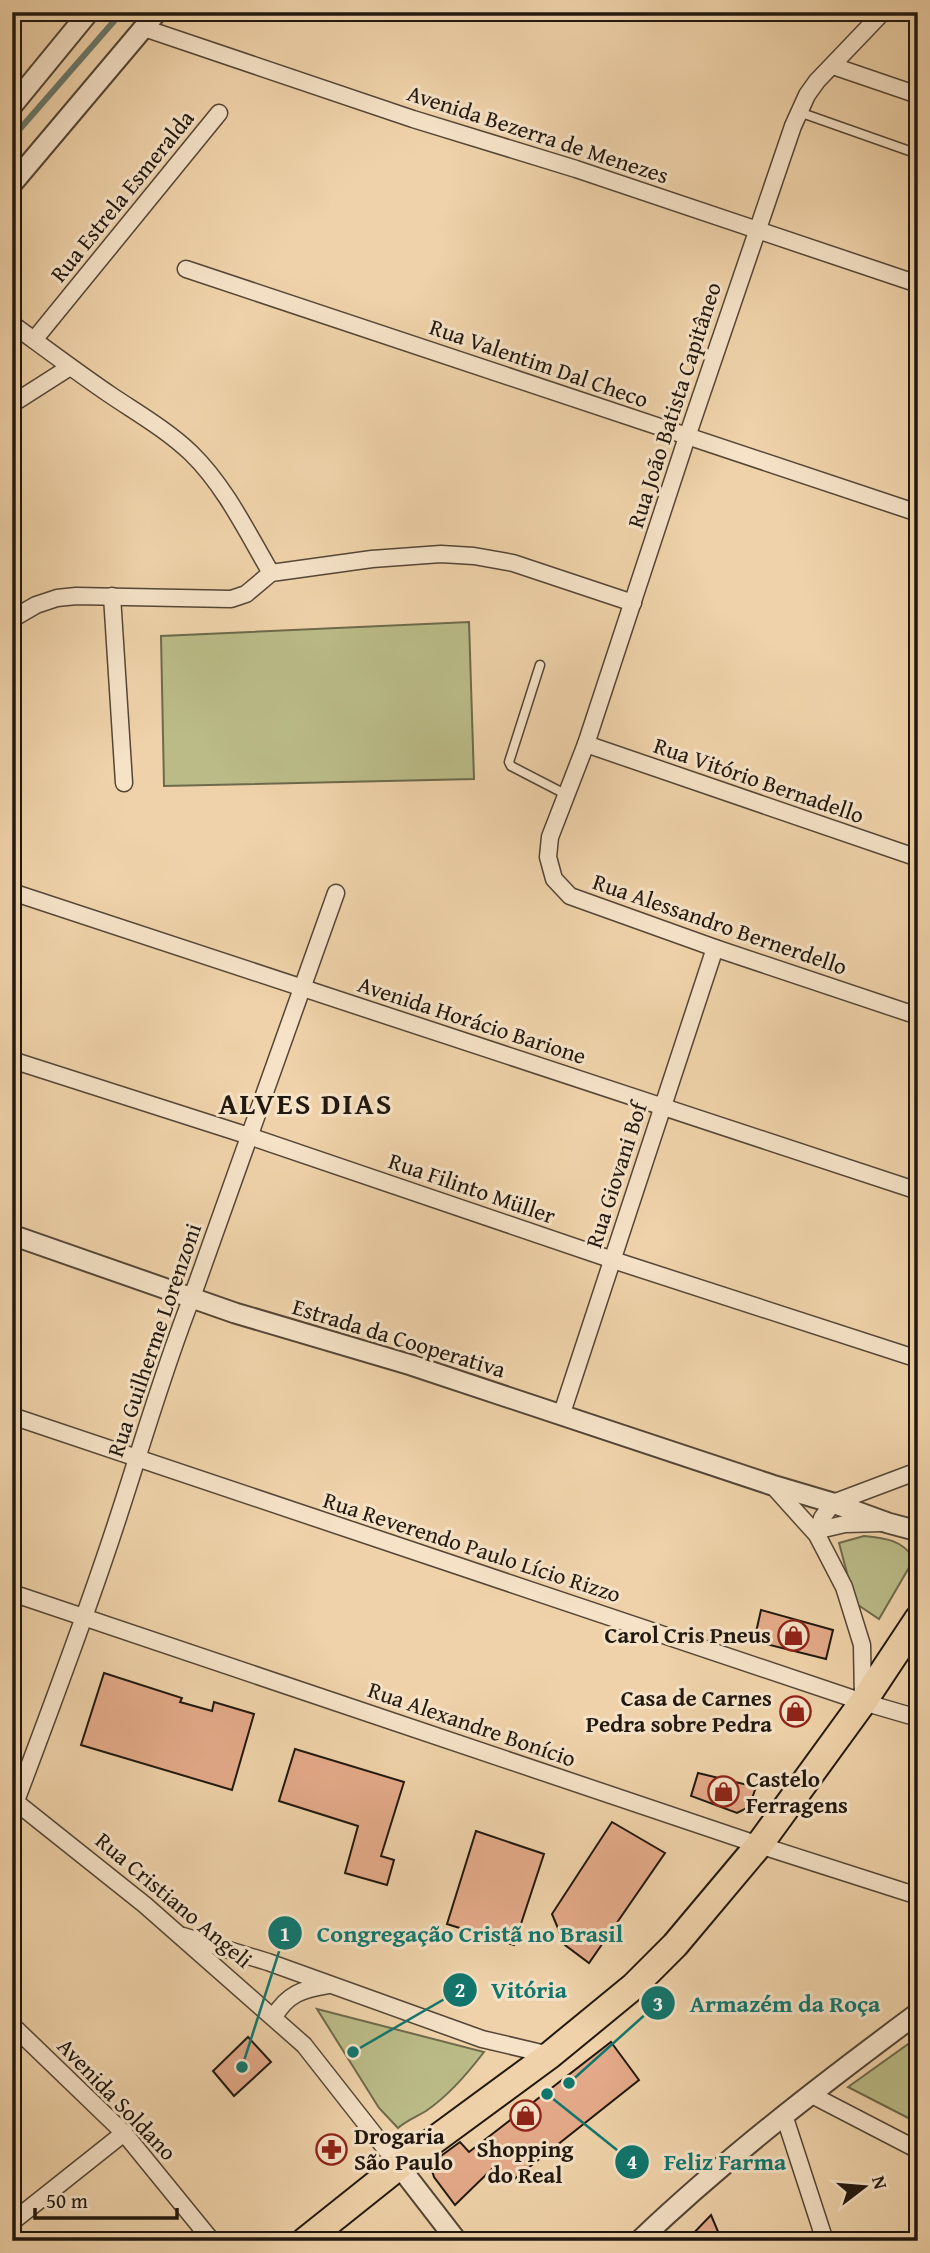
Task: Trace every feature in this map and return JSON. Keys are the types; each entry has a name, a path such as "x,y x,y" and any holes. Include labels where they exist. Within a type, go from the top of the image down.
{"main road":[{"path":"305,2241 399,2166 550,2055 634,1986 675,1945 759,1845 863,1702 918,1619"}],"street":[{"path":"12,106 89,12"},
{"name":"Rua João Batista Capitâneo","path":"550,837 586,744 687,437 799,112 817,81 883,12"},
{"path":"12,184 150,20"},
{"name":"Avenida Bezerra de Menezes","path":"150,20 413,119 576,169 918,284"},
{"path":"834,66 918,95"},
{"name":"Rua Estrela Esmeralda","path":"34,340 219,113"},
{"name":"Rua Valentim Dal Checo","path":"186,269 918,513"},
{"path":"12,324 190,452 210,474 230,503 271,573"},
{"path":"12,404 70,367"},
{"path":"12,619 36,605 57,598 112,596 231,599 246,594 271,573 406,555 441,554 474,556 513,563 633,603"},
{"path":"112,596 124,783"},
{"name":"Rua Vitório Bernadello","path":"586,744 918,858"},
{"name":"Rua Alessandro Bernerdello","path":"550,837 548,857 554,880 570,896 918,1016"},
{"name":"Avenida Horácio Barione","path":"12,892 918,1191"},
{"name":"Rua Guilherme Lorenzoni","path":"14,1800 85,1617 172,1348 336,893"},
{"name":"Rua Giovani Bof","path":"561,1416 715,948"},
{"name":"Rua Filinto Müller","path":"12,1060 249,1136 612,1260 918,1359"},
{"name":"Estrada da Cooperativa","path":"12,1235 235,1313 411,1365 918,1531"},
{"name":"Rua Reverendo Paulo Lício Rizzo","path":"12,1416 137,1460 918,1718"},
{"path":"863,1702 862,1645 844,1587 818,1533 822,1518 834,1503 918,1471"},
{"name":"Estrada da Cooperativa","path":"772,1485 818,1533 845,1524 888,1523"},
{"name":"Rua Alexandre Bonício","path":"12,1593 918,1896"},
{"name":"Rua Cristiano Angeli","path":"14,1800 179,1935 304,2045 457,2241"},
{"path":"179,1935 257,1959 482,2039 550,2055"},
{"path":"274,2017 284,2001 295,1994 328,1984"},
{"path":"639,2241 724,2163 918,2013"},
{"name":"Avenida Soldano","path":"12,2025 124,2133 212,2241"},
{"path":"810,2094 918,2150"},
{"path":"784,2115 825,2241"},
{"path":"12,2222 124,2133"}],"lane":[{"path":"799,112 918,154"},
{"path":"540,665 509,762 511,766 567,795"}],"green space":[{"path":"469,622 474,779 164,786 161,636"},
{"path":"864,1536 899,1544 914,1559 879,1619 855,1603 839,1543"},
{"path":"317,2009 484,2052 442,2098 398,2128 379,2108"},
{"path":"918,2037 918,2123 848,2087"}],"building":[{"name":"Carol Cris Pneus","path":"761,1610 833,1630 826,1659 754,1641"},
{"path":"104,1673 182,1698 180,1702 212,1711 214,1702 254,1714 232,1790 81,1745"},
{"path":"295,1749 404,1782 381,1856 394,1860 387,1885 345,1873 358,1826 279,1801"},
{"name":"Castelo Ferragens","path":"698,1773 756,1787 749,1807 737,1813 691,1796"},
{"path":"612,1822 665,1853 589,1963 565,1945 552,1914"},
{"path":"476,1831 544,1854 514,1945 447,1924"},
{"path":"248,2037 271,2062 234,2096 213,2071"},
{"path":"611,2042 639,2080 508,2184 496,2165 455,2205 434,2177 430,2164 460,2142 469,2152"},
{"path":"711,2215 722,2241 686,2241"}],"waterway":[{"path":"12,138 122,12"}],"place":[{"name":"Carol Cris Pneus","path":"794,1635"},
{"name":"Casa de Carnes Pedra sobre Pedra","path":"795,1711"},
{"name":"Castelo Ferragens","path":"723,1792"},
{"name":"Vitória","path":"353,2052"},
{"name":"Congregação Cristã no Brasil","path":"242,2067"},
{"name":"Armazém da Roça","path":"569,2083"},
{"name":"Feliz Farma","path":"547,2094"},
{"name":"Shopping do Real","path":"525,2115"},
{"name":"Drogaria São Paulo","path":"331,2149"}],"district":[{"name":"ALVES DIAS","path":"306,1104"}]}
